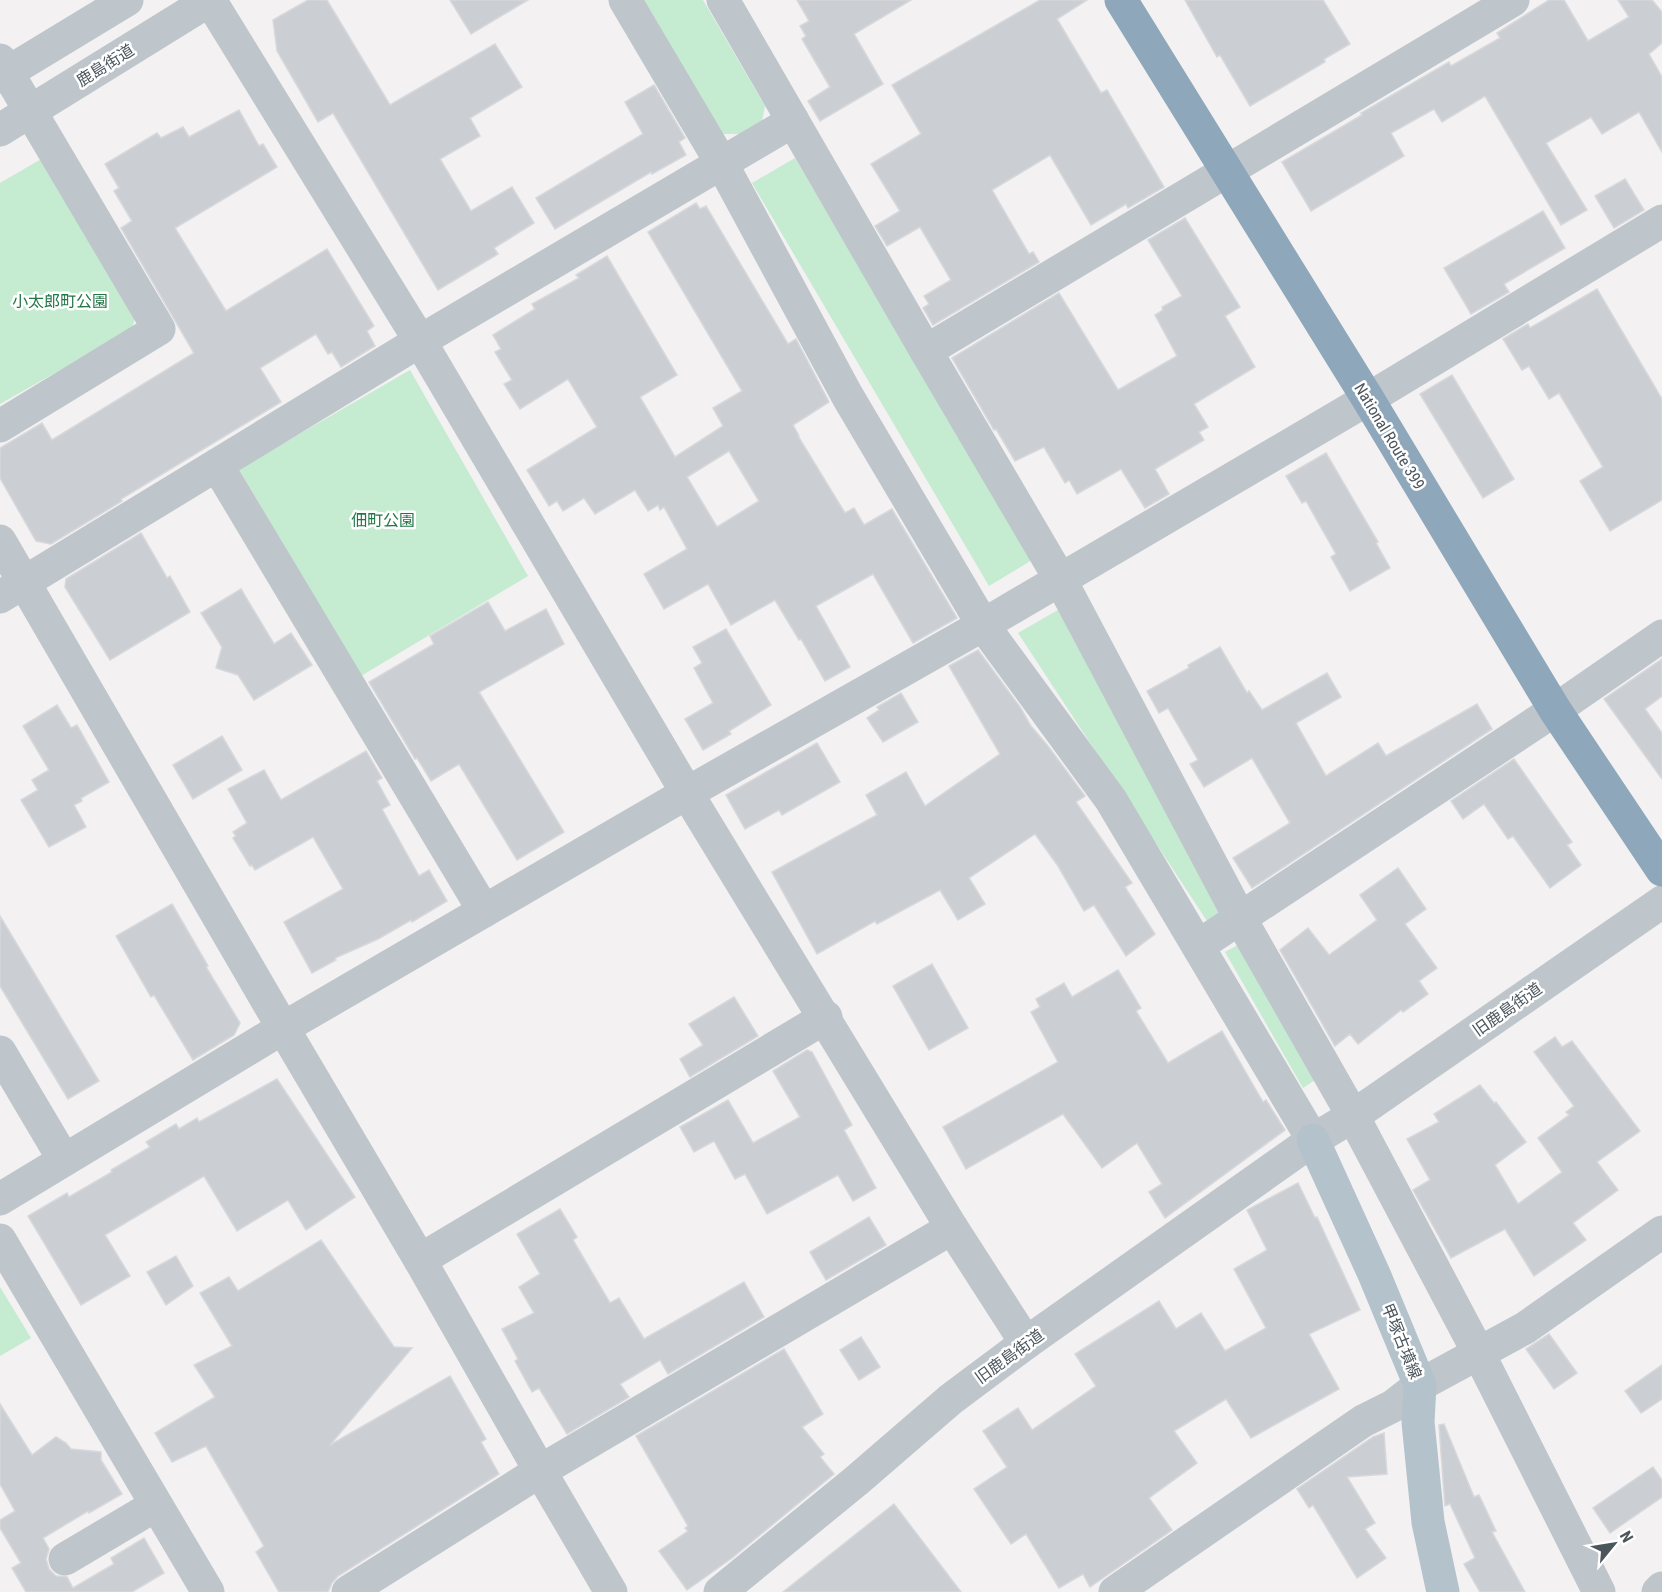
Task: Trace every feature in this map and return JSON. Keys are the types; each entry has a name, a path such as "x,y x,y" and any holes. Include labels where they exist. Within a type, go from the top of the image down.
{"highway":[{"name":"National Route 399","path":"1121,0 1225,172 1368,399 1555,710 1662,870"}],"main road":[{"name":"甲塚古墳線","path":"1313,1140 1374,1274 1420,1385 1418,1422 1428,1522 1443,1592"}],"street":[{"path":"0,426 159,329 31,112 3,70 127,0"},
{"path":"210,0 420,341 687,793 826,1017 952,1228 1026,1343"},
{"name":"鹿島街道","path":"0,130 210,0"},
{"path":"625,0 722,164 848,397 983,625 1111,800 1313,1140"},
{"path":"723,0 1060,579 1240,918 1353,1116 1478,1352 1599,1592"},
{"path":"926,351 1513,0"},
{"path":"12,589 420,341 793,121"},
{"path":"0,1199 484,911 983,625 1368,399 1662,221"},
{"path":"217,465 484,911"},
{"path":"0,541 12,589 283,1029 420,1260 611,1592"},
{"path":"1198,946 1555,710 1662,636"},
{"name":"旧鹿島街道","path":"720,1592 856,1481 951,1399 1026,1343 1313,1140 1353,1116 1662,902"},
{"path":"420,1260 826,1017"},
{"path":"0,1052 64,1160"},
{"path":"348,1592 540,1471 952,1228"},
{"path":"1115,1592 1363,1420 1393,1406 1420,1385 1525,1328 1662,1232"},
{"path":"0,1240 208,1592"},
{"path":"65,1558 156,1505"},
{"path":"1658,1592 1662,1588"}],"green space":[{"path":"642,0 703,0 765,106 762,121 741,134 720,134"},
{"name":"小太郎町公園","path":"43,158 137,314 131,330 0,404 0,183"},
{"path":"795,158 1032,560 989,586 752,183"},
{"name":"佃町公園","path":"410,370 528,576 361,676 239,469"},
{"path":"1063,607 1227,910 1207,921 1018,633"},
{"path":"1238,945 1315,1080 1303,1088 1225,952"},
{"path":"0,1287 31,1338 0,1356"}],"building":[{"path":"308,0 327,0 390,105 495,44 522,87 470,118 480,136 440,159 471,211 512,187 534,223 494,248 498,254 438,290 333,113 318,122 277,51 273,20"},
{"path":"450,0 528,0 471,34"},
{"path":"797,0 911,0 854,34 883,84 820,121 808,101 830,87 802,39 806,36 800,26 809,21"},
{"path":"1040,0 1087,0 1057,19 1101,93 1107,90 1164,187 1128,208 1126,204 1091,225 1050,155 992,190 1029,254 1033,252 1039,262 933,325 923,308 929,304 924,296 951,280 920,227 887,246 875,226 900,211 871,164 921,134 892,85"},
{"path":"1185,0 1323,0 1350,44 1324,59 1325,62 1250,106 1220,55 1217,57"},
{"path":"1549,0 1564,0 1588,41 1629,17 1618,0 1652,0 1662,12 1662,43 1649,54 1662,77 1662,152 1639,112 1602,134 1591,117 1546,143 1587,210 1561,225 1485,96 1442,122 1434,109 1391,133 1404,156 1311,211 1282,162 1449,62 1451,66 1500,38 1497,33"},
{"path":"654,85 685,138 679,142 686,155 652,174 651,172 555,229 536,198 643,134 625,102"},
{"path":"239,110 259,146 263,144 277,167 175,228 226,311 327,249 374,326 367,331 375,346 341,367 332,352 328,354 316,334 260,368 281,402 51,544 36,541 0,478 0,448 42,423 52,440 194,353 121,228 132,221 114,191 119,188 105,164 157,133 161,138 183,127 189,137"},
{"path":"1625,179 1644,210 1614,228 1595,196"},
{"path":"696,203 700,209 706,206 788,344 796,339 829,402 793,425 798,436 845,513 854,508 864,525 892,509 957,618 913,643 873,574 816,606 850,667 825,681 775,600 731,625 708,584 664,609 644,574 687,549 664,507 660,510 658,505 648,511 635,490 595,514 584,498 563,511 557,501 549,506 527,470 597,427 568,379 520,409 504,384 512,380 495,352 501,349 493,335 535,309 532,304 579,278 576,275 607,256 677,375 640,397 675,457 723,426 713,408 742,391 648,232","holes":["729,451 759,501 717,527 687,477"]},
{"path":"1543,211 1565,248 1504,284 1509,292 1471,314 1444,268"},
{"path":"1185,218 1240,307 1225,316 1255,367 1194,404 1208,427 1199,432 1204,440 1155,469 1169,494 1145,508 1121,469 1077,494 1069,480 1065,483 1044,447 1015,461 952,358 1059,293 1118,390 1177,356 1155,315 1163,310 1162,307 1182,296 1148,240"},
{"path":"1597,289 1662,399 1662,500 1610,531 1580,481 1603,467 1559,393 1549,399 1529,366 1522,370 1503,339 1528,324 1530,328"},
{"path":"1452,375 1514,479 1483,498 1420,394"},
{"path":"1326,453 1378,542 1376,543 1390,568 1350,591 1331,557 1336,554 1306,501 1302,503 1286,476"},
{"path":"141,533 167,578 170,576 190,612 110,660 65,587 66,579"},
{"path":"241,589 274,644 291,633 312,665 254,700 238,675 216,668 222,647 201,613"},
{"path":"488,602 505,631 546,609 564,644 479,692 564,832 517,860 459,764 431,781 417,758 415,759 369,682 434,644 430,636"},
{"path":"726,629 771,705 729,731 731,734 703,750 685,719 713,703 694,668 702,663 693,647"},
{"path":"1220,647 1247,693 1249,691 1262,710 1327,673 1341,697 1296,723 1326,776 1378,743 1386,756 1477,704 1492,729 1252,888 1233,858 1290,823 1252,758 1204,787 1190,764 1198,760 1168,708 1159,713 1147,691 1189,668 1188,665"},
{"path":"978,650 1020,707 1031,726 1085,796 1076,802 1132,883 1125,887 1155,934 1126,956 1094,905 1084,911 1058,866 1035,834 969,878 985,904 958,920 940,890 877,924 875,921 817,954 772,872 877,815 866,795 906,772 925,806 1000,754 949,666"},
{"path":"1662,659 1662,696 1645,709 1662,733 1662,779 1604,699"},
{"path":"901,693 918,722 883,742 867,718 879,710 877,707"},
{"path":"57,705 71,728 77,725 109,782 81,798 82,801 74,805 86,827 49,847 21,800 38,790 32,780 49,770 23,726"},
{"path":"222,736 242,770 193,799 173,765"},
{"path":"817,743 840,782 782,815 779,810 745,829 726,795"},
{"path":"366,751 382,778 377,781 390,805 382,809 419,876 429,870 447,901 412,922 411,920 378,939 335,958 336,960 312,973 284,922 343,889 313,837 255,870 252,865 250,866 233,838 236,836 233,832 247,823 228,789 264,770 281,800"},
{"path":"1514,759 1572,842 1567,845 1581,865 1550,888 1513,836 1508,839 1484,804 1463,819 1451,801"},
{"path":"1398,868 1426,909 1405,924 1437,968 1419,981 1428,994 1403,1012 1401,1010 1358,1044 1350,1034 1335,1046 1280,950 1308,928 1329,955 1377,920 1360,895"},
{"path":"172,904 240,1023 234,1035 193,1060 154,995 151,997 116,936"},
{"path":"0,916 99,1081 68,1099 0,986"},
{"path":"932,964 968,1028 929,1050 893,986"},
{"path":"1118,970 1141,1008 1136,1011 1168,1063 1222,1031 1263,1102 1266,1100 1285,1130 1165,1218 1149,1192 1162,1184 1137,1143 1102,1168 1063,1114 966,1169 943,1127 1058,1062 1031,1012 1040,1007 1036,999 1064,983 1072,997"},
{"path":"734,997 758,1036 690,1077 680,1059 703,1045 689,1024"},
{"path":"1555,1037 1562,1047 1572,1041 1640,1131 1597,1162 1618,1190 1573,1223 1586,1240 1534,1276 1505,1229 1451,1258 1413,1190 1430,1180 1407,1139 1439,1122 1434,1114 1480,1085 1526,1142 1495,1165 1518,1204 1562,1172 1538,1138 1569,1115 1566,1112 1574,1106 1534,1052"},
{"path":"807,1050 812,1052 852,1125 844,1130 876,1188 853,1201 838,1175 767,1214 745,1174 735,1179 714,1141 694,1152 680,1127 728,1100 753,1143 800,1117 773,1071"},
{"path":"277,1079 355,1197 306,1230 288,1200 237,1231 204,1176 105,1235 130,1276 81,1305 28,1216 67,1193 69,1197 112,1172 111,1170 150,1147 146,1142 176,1124 179,1129 197,1118 199,1122"},
{"path":"1298,1183 1315,1218 1317,1217 1360,1310 1309,1334 1339,1389 1251,1438 1226,1399 1174,1431 1197,1463 1149,1498 1172,1530 1090,1587 1083,1574 1059,1588 1026,1534 1011,1544 974,1489 1007,1467 983,1431 1018,1408 1032,1430 1096,1386 1075,1354 1159,1301 1176,1329 1201,1313 1225,1351 1266,1328 1234,1269 1267,1250 1247,1210"},
{"path":"560,1209 577,1237 573,1240 610,1303 619,1298 644,1339 744,1282 764,1317 668,1374 660,1360 620,1384 629,1397 567,1434 539,1388 532,1392 515,1361 518,1359 502,1329 534,1313 519,1287 540,1274 517,1234"},
{"path":"869,1217 886,1245 826,1280 810,1252"},
{"path":"321,1240 394,1347 412,1348 330,1445 450,1376 486,1439 481,1442 499,1474 338,1576 328,1592 279,1592 256,1552 264,1546 206,1446 172,1462 155,1433 215,1397 194,1365 232,1346 200,1293 229,1277 238,1291"},
{"path":"176,1256 193,1286 166,1305 147,1272"},
{"path":"1549,1334 1577,1373 1554,1389 1526,1349"},
{"path":"861,1337 880,1367 859,1380 840,1350"},
{"path":"784,1349 823,1414 802,1427 824,1454 820,1457 834,1474 732,1558 687,1590 659,1551 688,1531 685,1528 688,1526 636,1436"},
{"path":"1662,1365 1662,1399 1641,1413 1625,1391"},
{"path":"0,1404 32,1455 56,1437 71,1449 101,1452 101,1460 122,1494 43,1538 49,1549 46,1559 49,1569 56,1576 67,1577 73,1588 114,1564 111,1558 144,1538 164,1573 132,1592 26,1592 12,1568 21,1563 0,1528 0,1520 15,1511 0,1484"},
{"path":"1444,1424 1474,1497 1479,1495 1496,1531 1492,1532 1525,1592 1480,1592 1464,1564 1475,1558 1450,1504 1445,1506 1439,1425"},
{"path":"1384,1433 1387,1474 1347,1477 1375,1523 1365,1529 1386,1558 1357,1578 1313,1505 1309,1508 1297,1489 1373,1437"},
{"path":"1653,1467 1662,1480 1662,1497 1610,1533 1593,1508"},
{"path":"894,1504 961,1592 783,1592"}]}
